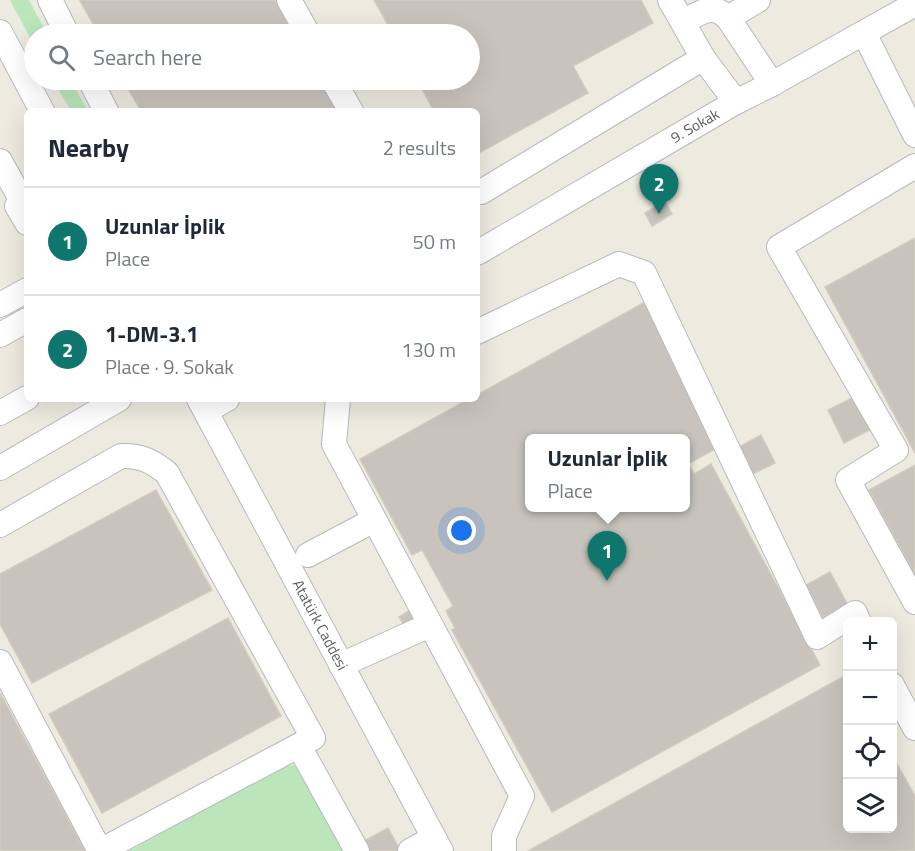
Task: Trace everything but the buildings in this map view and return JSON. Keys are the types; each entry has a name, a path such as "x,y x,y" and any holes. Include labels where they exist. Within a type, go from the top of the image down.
{"street":[{"path":"50,0 62,24"},
{"path":"289,0 302,24"},
{"path":"670,0 703,58 736,102"},
{"path":"728,18 758,0"},
{"name":"9. Sokak","path":"480,251 736,102 915,4"},
{"path":"683,22 707,10 715,9 722,12 772,84"},
{"path":"0,32 24,77"},
{"path":"864,33 915,135"},
{"path":"481,192 703,58"},
{"path":"31,90 40,108"},
{"path":"95,90 104,108"},
{"path":"339,90 349,108"},
{"path":"0,160 23,203 17,206 24,218"},
{"path":"915,166 779,247 896,450 848,480 915,602"},
{"path":"480,331 619,264 644,273 817,637 843,621"},
{"path":"0,305 24,292"},
{"path":"0,335 24,322"},
{"path":"0,413 24,400"},
{"path":"3,460 113,402"},
{"path":"338,402 334,444 522,796 504,836 504,851"},
{"name":"Atatürk Caddesi","path":"202,405 438,844"},
{"path":"0,525 121,456 147,459 157,464 167,473 313,738 100,851 0,662"},
{"path":"308,555 374,520"},
{"path":"341,665 430,625"},
{"path":"897,694 915,728"},
{"path":"299,746 357,851"},
{"path":"410,851 438,844"}],"green space":[{"path":"10,0 29,0 42,24 24,24 24,26"},
{"path":"59,90 76,90 86,108 69,108"},
{"path":"293,765 298,768 343,851 129,851 284,766"}],"place":[{"name":"1-DM-3.1","path":"659,214"},
{"name":"Uzunlar İplik","path":"607,581"}]}
